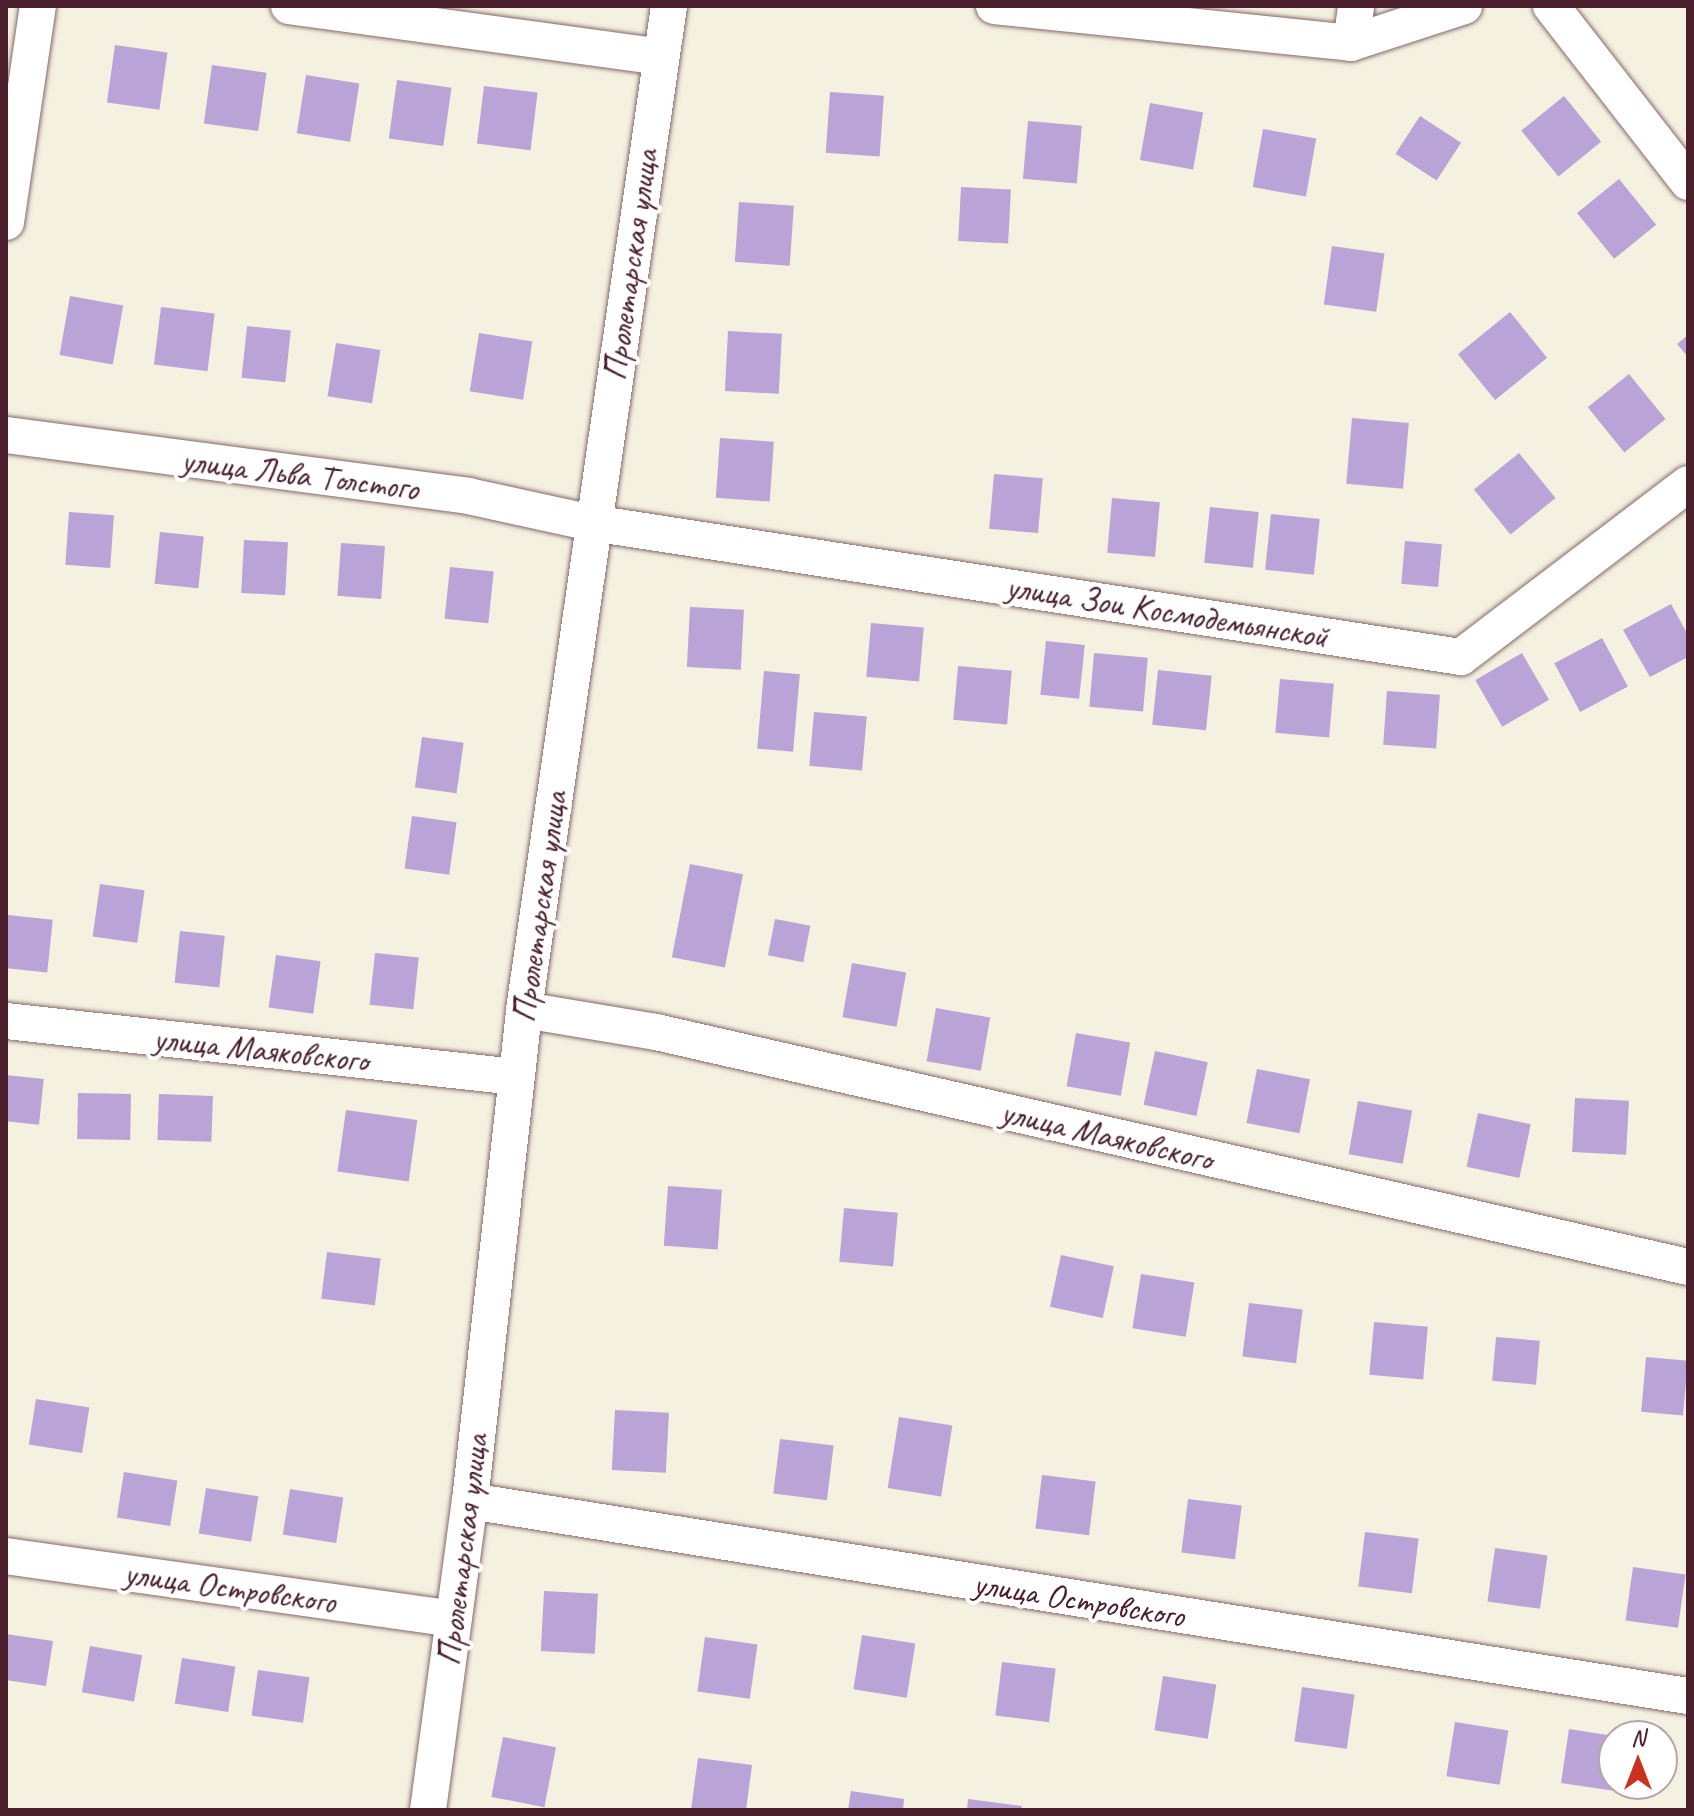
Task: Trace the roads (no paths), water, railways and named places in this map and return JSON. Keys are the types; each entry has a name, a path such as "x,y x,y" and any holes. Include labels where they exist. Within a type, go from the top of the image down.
{"street":[{"path":"6,222 38,6"},
{"path":"289,6 660,57"},
{"name":"Пролетарская улица","path":"428,1810 470,1501 524,1010 669,6"},
{"path":"994,6 1351,43 1464,6"},
{"path":"1351,43 1356,6"},
{"path":"1551,6 1688,182"},
{"name":"улица Льва Толстого","path":"6,435 468,496 592,523"},
{"name":"улица Зои Космодемьянской","path":"592,523 1461,657 1688,484"},
{"name":"улица Маяковского","path":"524,1010 656,1032 1688,1267"},
{"name":"улица Маяковского","path":"6,1021 516,1077"},
{"name":"улица Островского","path":"470,1501 1688,1696"},
{"name":"улица Островского","path":"6,1556 454,1619"}]}
